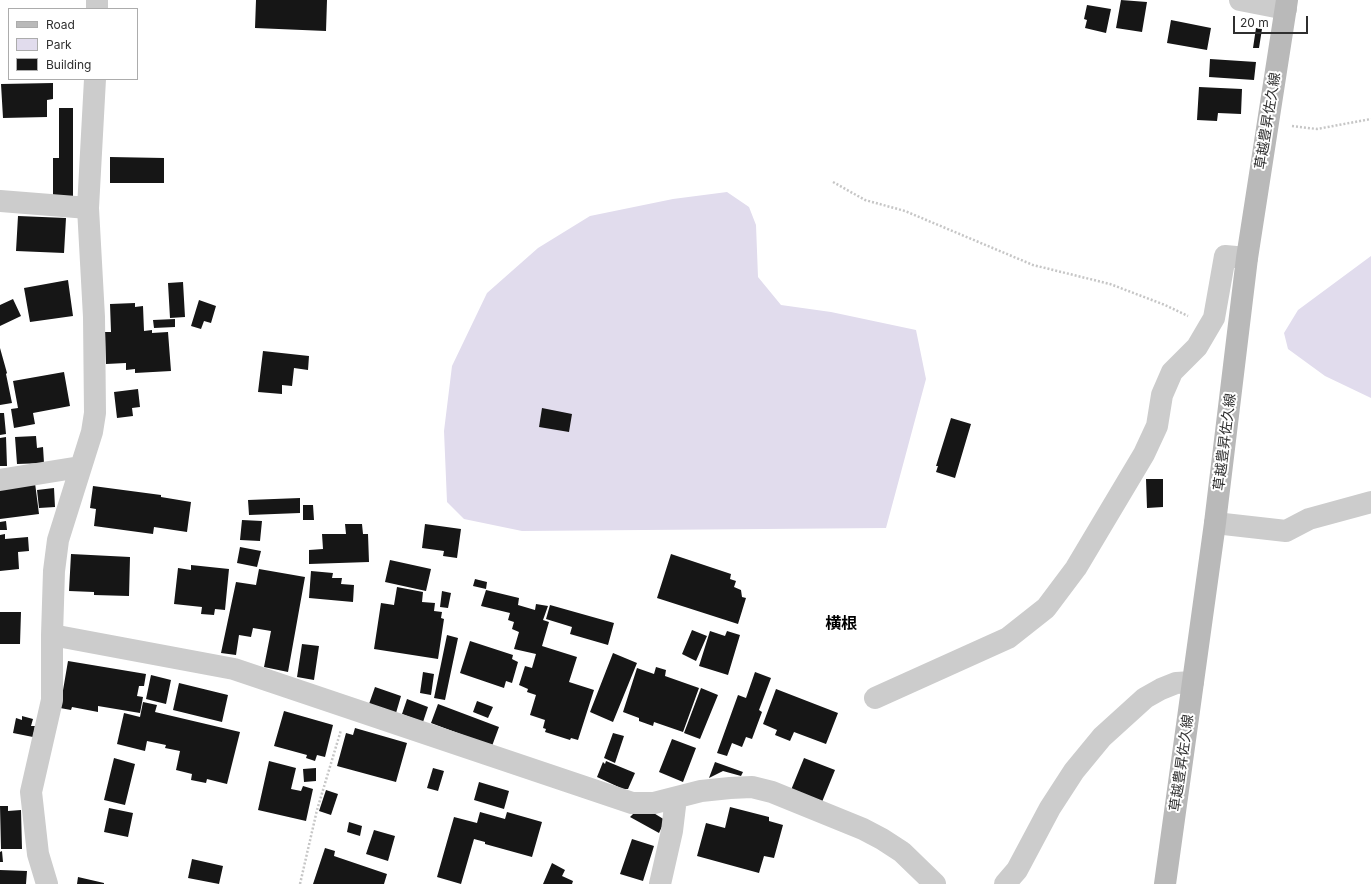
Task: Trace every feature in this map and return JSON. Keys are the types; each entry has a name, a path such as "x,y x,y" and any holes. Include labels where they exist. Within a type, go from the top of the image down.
{"main road":[{"name":"草越豊昇佐久線","path":"1165,884 1215,523 1248,258 1287,4"}],"street":[{"path":"1240,0 1287,4"},
{"path":"47,884 38,854 31,792 50,717 52,700 54,570 58,540 92,432 95,414 94,317 88,208 95,80"},
{"path":"0,201 88,208"},
{"path":"875,698 1008,638 1046,608 1076,568 1144,454 1157,426 1162,395 1172,372 1197,347 1214,318 1225,256 1248,258"},
{"path":"0,480 80,467"},
{"path":"1215,523 1286,531 1309,519 1371,502"},
{"path":"52,635 234,669 632,803 654,803 701,791 730,788 752,787 772,792 863,829 902,852 935,884"},
{"path":"1005,884 1017,870 1050,808 1074,771 1102,737 1145,698 1176,683 1193,682"},
{"path":"660,884 672,831 676,798"}],"path":[{"path":"1268,124 1317,129 1371,119"},
{"path":"832,182 865,200 905,211 1033,265 1110,284 1165,305 1196,320 1207,329"},
{"path":"300,884 317,810 348,707"}],"green space":[{"path":"727,192 749,207 756,225 758,277 781,305 831,312 916,330 926,379 886,528 522,531 464,519 447,502 444,431 452,366 487,293 538,248 590,216 673,199"},
{"path":"1371,256 1371,398 1325,376 1288,349 1284,333 1298,310"}],"building":[{"path":"256,0 327,0 326,31 255,28"},
{"path":"1121,0 1147,2 1142,32 1116,28"},
{"path":"1087,5 1111,9 1106,33 1085,28 1087,20 1084,19"},
{"path":"1171,20 1211,28 1207,50 1167,43"},
{"path":"1256,28 1262,29 1259,48 1253,48"},
{"path":"1210,59 1256,62 1254,80 1209,77"},
{"path":"53,83 53,99 47,100 47,117 3,118 1,84"},
{"path":"1199,87 1242,89 1241,114 1218,113 1217,121 1197,120"},
{"path":"59,108 73,108 73,198 53,198 53,158 59,158"},
{"path":"110,157 164,158 164,183 110,183"},
{"path":"18,216 66,218 64,253 16,251"},
{"path":"68,280 73,316 30,322 24,288"},
{"path":"183,282 185,317 170,318 168,283"},
{"path":"13,299 21,316 0,326 0,305"},
{"path":"199,300 216,306 211,323 204,321 201,329 191,326"},
{"path":"135,303 135,307 143,306 144,331 152,330 152,333 168,332 171,371 135,373 135,369 126,370 126,363 106,364 105,332 111,332 110,304"},
{"path":"175,319 175,327 154,328 153,320"},
{"path":"0,348 7,373 12,403 0,405"},
{"path":"263,351 309,356 308,370 294,368 292,386 282,385 282,394 258,392"},
{"path":"64,372 70,406 33,413 35,424 14,428 11,409 18,408 13,381"},
{"path":"138,389 140,407 132,408 133,416 117,418 114,392"},
{"path":"542,408 572,414 569,432 539,427"},
{"path":"0,413 4,413 6,434 0,435"},
{"path":"951,418 971,424 955,478 936,472 938,466 936,466"},
{"path":"36,436 37,448 43,447 44,463 17,464 15,437"},
{"path":"6,437 7,466 0,466 0,438"},
{"path":"1146,479 1163,479 1163,507 1147,508"},
{"path":"35,483 39,514 0,519 0,487"},
{"path":"93,486 161,495 161,497 191,502 187,532 154,527 153,534 94,526 96,509 90,508"},
{"path":"54,488 55,507 39,508 37,490"},
{"path":"300,498 300,513 249,515 248,500"},
{"path":"303,505 313,505 314,520 303,520"},
{"path":"242,520 262,521 260,541 240,540"},
{"path":"6,521 7,530 0,530 0,522"},
{"path":"345,524 362,524 363,534 368,534 369,562 309,564 309,550 323,549 322,534 346,534"},
{"path":"425,524 461,529 457,558 443,556 444,551 422,548"},
{"path":"5,534 5,539 28,537 29,551 18,552 19,569 0,571 0,535"},
{"path":"240,547 261,551 257,567 237,563"},
{"path":"71,554 130,557 129,596 94,595 94,592 69,591"},
{"path":"671,554 731,574 730,579 736,581 734,587 741,590 742,597 746,598 738,624 657,598"},
{"path":"390,560 431,569 426,591 385,582"},
{"path":"191,565 229,569 225,610 215,609 214,615 201,614 202,607 174,604 178,568 191,570"},
{"path":"259,569 305,577 288,672 264,667 271,631 253,628 251,637 239,635 236,655 221,653 236,582 256,585"},
{"path":"311,571 333,573 332,578 342,578 341,584 354,585 353,602 309,598"},
{"path":"475,579 487,582 486,589 473,586"},
{"path":"397,587 423,592 422,602 435,603 434,611 442,612 441,618 444,619 438,659 374,649 381,603 394,605"},
{"path":"486,590 519,598 518,605 535,610 536,604 548,606 543,620 549,622 542,646 577,657 569,682 594,690 578,740 571,738 570,740 545,732 546,729 543,728 545,720 530,715 536,695 527,692 528,689 519,685 525,666 532,668 536,654 514,649 519,632 512,629 514,622 508,620 510,613 481,606"},
{"path":"442,591 451,593 448,608 440,607"},
{"path":"550,605 614,623 608,645 570,634 572,627 546,619"},
{"path":"0,612 21,612 20,644 0,644"},
{"path":"692,630 707,636 696,661 682,654"},
{"path":"710,631 725,636 727,631 740,635 728,675 699,666"},
{"path":"447,635 458,638 445,700 434,698"},
{"path":"470,641 513,655 512,659 518,662 512,683 506,681 504,688 460,673"},
{"path":"302,644 319,646 314,680 297,677"},
{"path":"613,653 637,663 613,722 590,712"},
{"path":"68,661 146,674 144,686 139,686 137,696 143,697 140,713 98,706 98,712 72,707 71,710 60,708"},
{"path":"656,667 666,670 665,676 699,688 683,732 654,722 653,726 639,721 639,718 623,712 637,668 654,674"},
{"path":"423,672 434,674 431,695 420,693"},
{"path":"755,672 771,678 759,710 762,712 752,739 746,737 742,747 732,743 727,756 717,753 738,695 746,698"},
{"path":"151,675 171,680 166,704 146,699"},
{"path":"179,683 228,695 222,722 173,710"},
{"path":"375,687 401,696 396,713 369,704"},
{"path":"701,688 718,695 700,739 684,733"},
{"path":"776,689 838,713 826,744 794,732 790,741 775,735 777,730 763,724"},
{"path":"407,699 428,707 423,722 402,714"},
{"path":"477,701 493,707 488,718 473,712"},
{"path":"143,702 157,705 155,712 240,732 227,784 207,779 206,783 191,780 192,774 176,770 180,751 165,748 166,745 147,741 145,751 117,744 124,713 140,717"},
{"path":"438,704 499,727 492,746 431,723"},
{"path":"284,711 333,725 325,757 317,755 315,761 306,758 307,755 274,746"},
{"path":"22,716 33,719 31,726 35,726 33,737 13,733 16,718 22,720"},
{"path":"355,728 407,743 396,782 337,766 346,733 353,735"},
{"path":"613,733 624,736 615,763 604,758"},
{"path":"672,739 696,748 683,782 659,772"},
{"path":"114,758 135,764 125,805 104,800"},
{"path":"804,758 835,770 822,802 791,790"},
{"path":"269,761 296,768 291,789 301,791 303,786 313,789 306,821 258,810"},
{"path":"606,761 635,773 628,789 623,789 597,777 603,762 605,764"},
{"path":"715,762 743,772 741,776 723,771 709,778"},
{"path":"316,768 316,781 304,782 303,769"},
{"path":"433,768 444,771 438,791 427,788"},
{"path":"479,782 509,791 504,809 474,800"},
{"path":"326,790 338,794 331,815 319,811"},
{"path":"0,806 8,806 8,811 21,810 22,849 1,849"},
{"path":"730,807 769,817 769,821 783,825 774,858 764,856 759,873 697,856 706,823 725,828"},
{"path":"109,808 133,813 128,837 104,832"},
{"path":"636,811 652,812 665,820 659,833 630,817"},
{"path":"480,812 505,819 507,812 542,822 532,857 485,844 485,842 474,839 461,884 437,877 454,817 477,823"},
{"path":"349,822 362,826 360,836 347,832"},
{"path":"374,830 395,836 388,861 366,854"},
{"path":"632,839 654,846 643,881 620,874"},
{"path":"325,848 335,851 334,856 387,874 384,884 313,884"},
{"path":"2,851 3,862 0,862 0,852"},
{"path":"192,859 223,866 219,884 188,878"},
{"path":"552,863 565,870 562,876 573,881 572,884 543,884"},
{"path":"0,870 27,871 26,884 0,884"},
{"path":"78,877 104,883 104,884 77,884"}],"district":[{"name":"横根","path":"841,624"}]}
